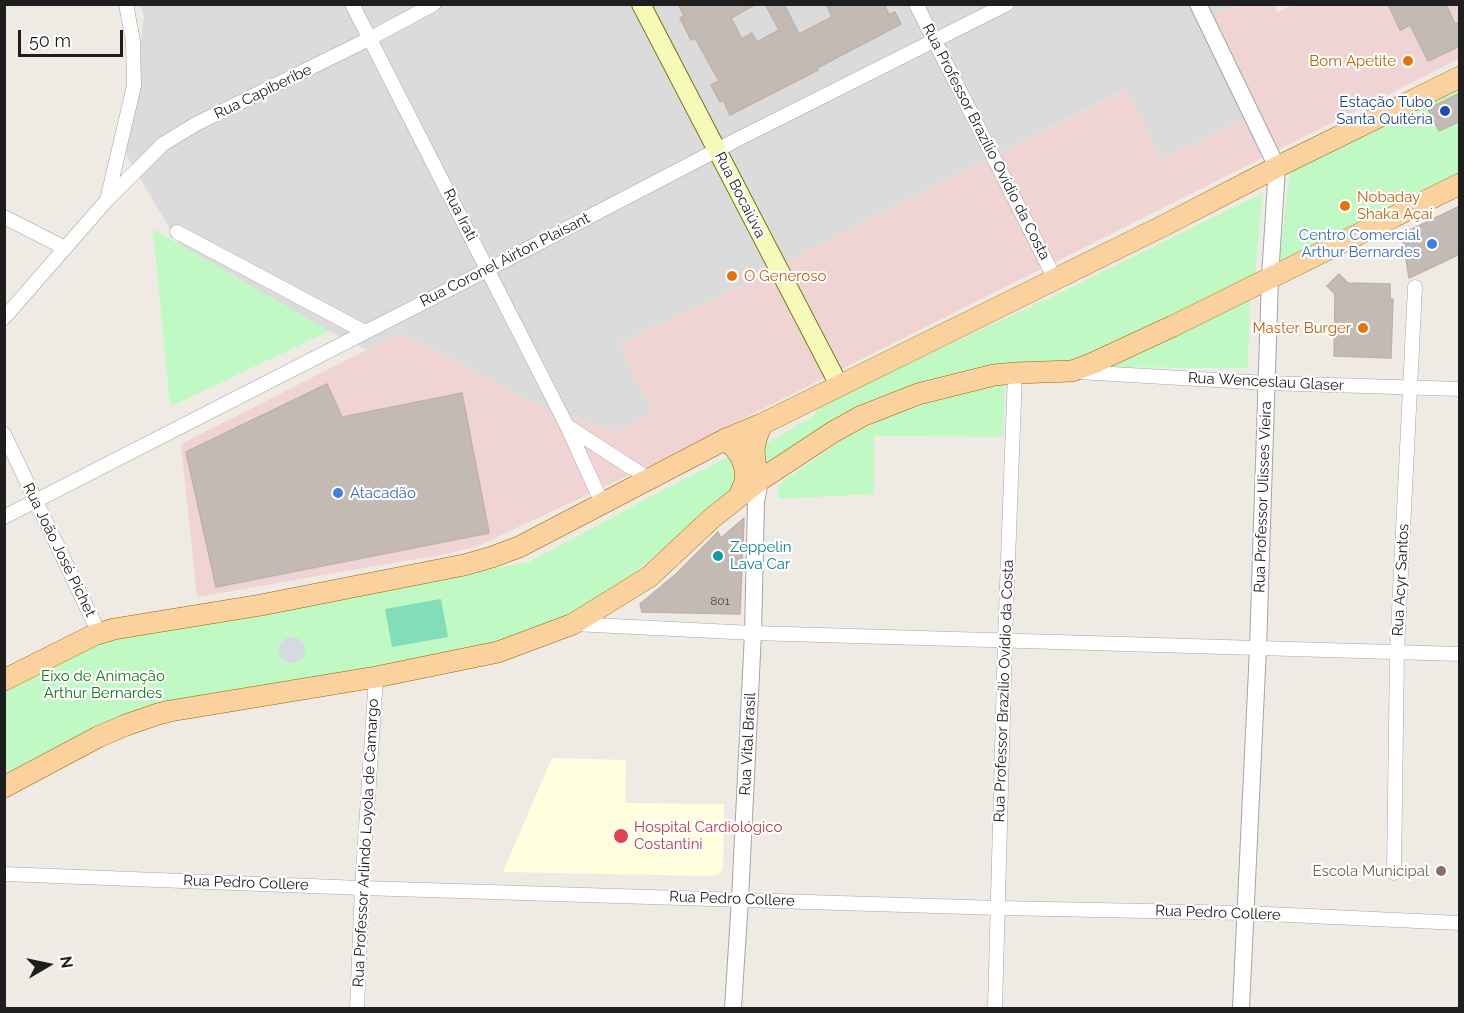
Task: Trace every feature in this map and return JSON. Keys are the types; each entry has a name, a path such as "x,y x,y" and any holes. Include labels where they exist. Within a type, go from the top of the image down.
{"main road":[{"name":"Rua Bocaiúva","path":"641,4 839,385"},
{"path":"4,680 99,633 261,605 464,565 519,547 724,440 762,424 1460,77"},
{"path":"4,787 98,737 158,714 376,677 498,652 573,624 649,577 740,494 833,432 862,416 918,394 994,375 1072,371 1091,364 1460,184"},
{"path":"760,480 754,449 762,424"},
{"path":"724,440 741,456 745,468 745,482 740,494"}],"street":[{"path":"107,200 134,86 133,41 126,4"},
{"name":"Rua Irati","path":"352,4 567,426 602,503"},
{"name":"Rua Capiberibe","path":"4,318 107,200 163,144 196,124 369,39 434,4"},
{"name":"Rua Professor Brazílio Ovídio da Costa","path":"916,4 1055,279"},
{"name":"Rua Coronel Airton Plaisant","path":"4,517 717,150 1007,4"},
{"name":"Rua Professor Ulisses Vieira","path":"1198,4 1277,167 1270,277 1258,648 1241,1008"},
{"path":"4,217 65,248"},
{"path":"177,232 365,332"},
{"name":"Rua Acyr Santos","path":"1394,873 1397,652 1415,287"},
{"name":"Rua Wenceslau Glaser","path":"1072,371 1267,383 1460,389"},
{"name":"Rua Professor Brazílio Ovídio da Costa","path":"995,1008 1015,373"},
{"name":"Rua Irati","path":"567,426 649,479"},
{"name":"Rua João José Pichet","path":"4,434 99,633"},
{"name":"Rua Vital Brasil","path":"733,1008 753,633 756,502 760,480"},
{"path":"573,624 753,633 1460,654"},
{"name":"Rua Professor Arlindo Loyola de Camargo","path":"357,1008 362,888 376,677"},
{"name":"Rua Pedro Collere","path":"4,874 362,888 999,908 1246,913 1460,923"}],"shaded area":[{"path":"140,4 1239,5 1208,18 1255,114 1160,160 1126,89 750,281 621,344 653,413 614,432 528,400 400,333 367,350 329,331 179,244 126,155 144,16"},
{"path":"1294,4 1459,5 1459,59 655,463 478,546 451,553 197,597 181,444 400,333 528,400 614,432 653,413 620,345 1127,89 1160,160 1255,114 1208,18 1239,5 1274,5 1278,12"},
{"path":"292,637 301,641 305,650 301,659 292,663 283,659 279,650 283,641"},
{"name":"Hospital Cardiológico Costantini","path":"552,758 626,760 625,803 724,804 723,867 721,871 711,876 503,872"}],"green space":[{"path":"1459,87 1459,179 1276,271 1290,173"},
{"path":"1263,193 1255,274 1068,365 995,369 767,465 762,446 813,416 820,405 1049,298"},
{"path":"153,229 329,331 170,407"},
{"path":"1250,297 1248,368 1107,367"},
{"path":"1005,382 1003,437 874,436 874,494 778,499 778,485 846,437 901,411"},
{"name":"Eixo de Animação Arthur Bernardes","path":"736,453 741,484 599,602 524,634 362,675 144,711 5,779 5,690 91,644 131,632 529,562"},
{"path":"441,599 448,637 392,647 385,609"}],"building":[{"path":"678,4 756,4 731,18 742,39 752,33 757,42 779,30 765,4 784,4 799,34 832,17 826,4 884,4 889,15 895,12 901,24 730,115 723,100 720,102 711,85 719,81 695,38 691,40 680,18 684,16"},
{"path":"1388,4 1446,4 1455,24 1460,22 1460,46 1428,61 1410,25 1400,30"},
{"name":"Estação Tubo Santa Quitéria","path":"1460,93 1460,121 1439,131 1428,109"},
{"name":"Centro Comercial Arthur Bernardes","path":"1460,206 1460,254 1409,278 1402,234"},
{"name":"Master Burger","path":"1339,274 1348,283 1390,284 1390,299 1393,299 1391,358 1334,356 1335,294 1327,286"},
{"name":"Atacadão","path":"327,384 342,417 462,393 489,533 216,587 186,452"},
{"name":"Zeppelin Lava Car","path":"744,518 740,614 642,612 640,604 676,574 718,532 721,538"}],"place":[{"name":"Bom Apetite","path":"1408,61"},
{"name":"Estação Tubo Santa Quitéria","path":"1445,111"},
{"name":"Nobaday Shaka Açaí","path":"1345,206"},
{"name":"Centro Comercial Arthur Bernardes","path":"1432,244"},
{"name":"O Generoso","path":"732,276"},
{"name":"Master Burger","path":"1363,328"},
{"name":"Atacadão","path":"338,493"},
{"name":"Zeppelin Lava Car","path":"718,556"},
{"name":"Hospital Cardiológico Costantini","path":"621,836"},
{"name":"Escola Municipal","path":"1441,871"}]}
